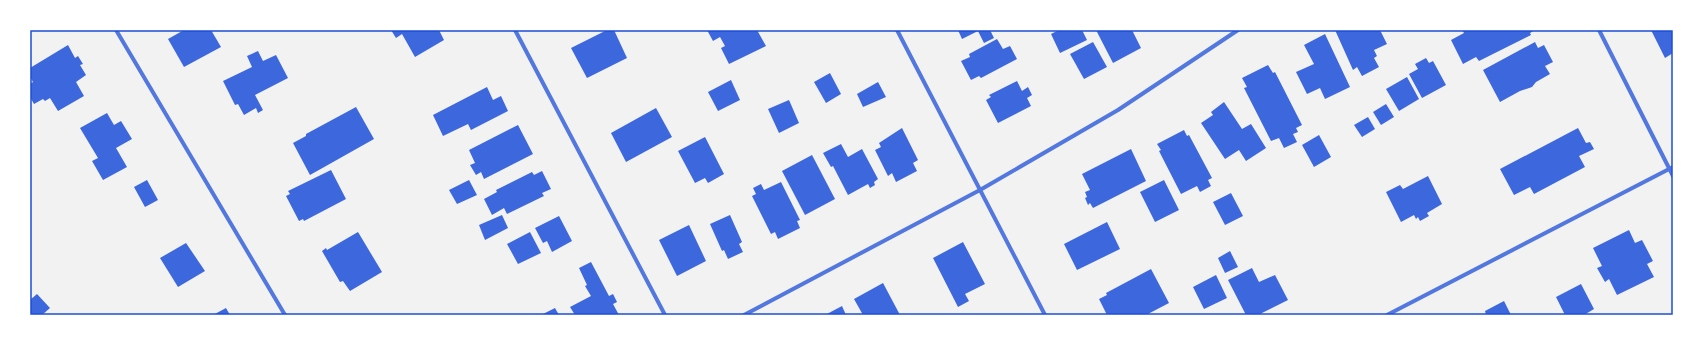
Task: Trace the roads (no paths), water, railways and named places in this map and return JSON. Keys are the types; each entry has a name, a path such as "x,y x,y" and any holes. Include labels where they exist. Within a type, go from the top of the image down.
{"street":[{"path":"116,30 286,315"},
{"path":"515,30 665,315"},
{"path":"896,30 1045,315"},
{"path":"744,315 980,190 1118,110 1238,30"},
{"path":"1599,30 1671,168 1673,176"},
{"path":"1387,315 1671,168"}]}
